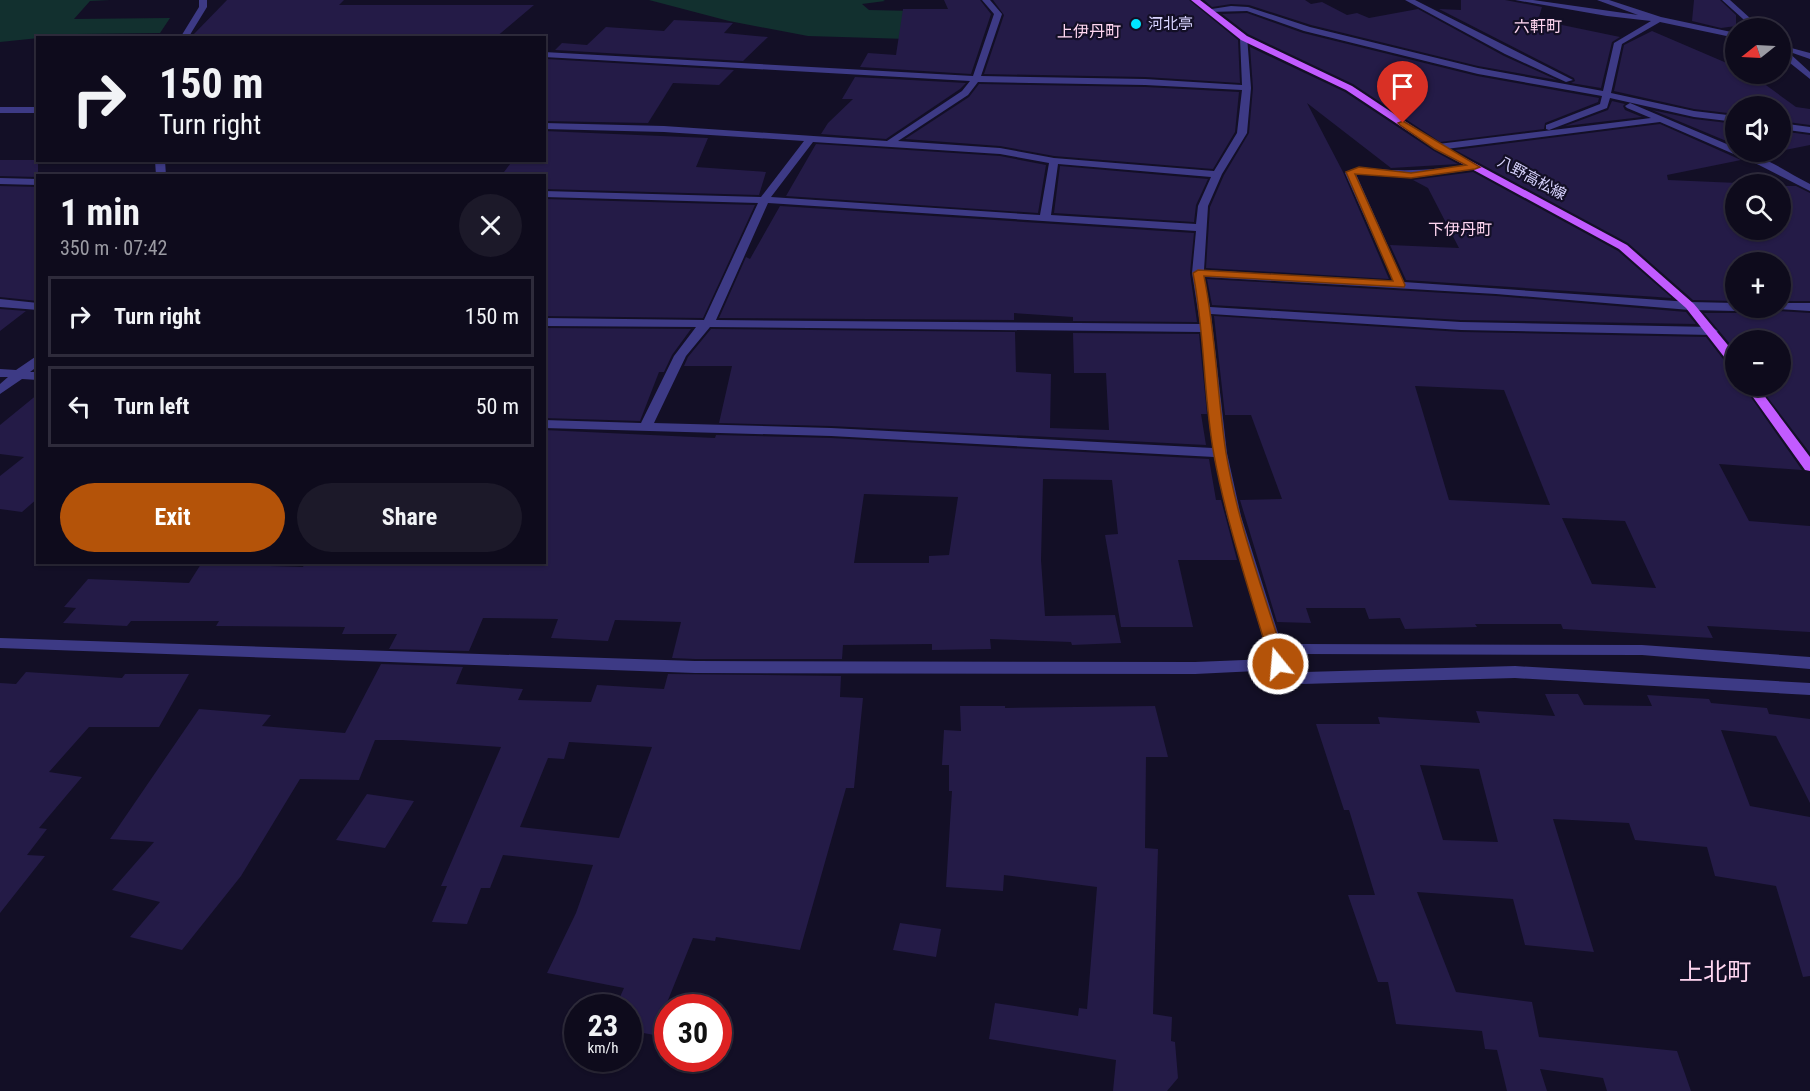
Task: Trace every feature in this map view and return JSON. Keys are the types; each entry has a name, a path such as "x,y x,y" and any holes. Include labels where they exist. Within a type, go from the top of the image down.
{"main road":[{"name":"八野高松線","path":"1195,0 1244,38 1349,88 1438,147 1623,247 1690,306 1725,349"},
{"path":"1758,396 1810,467"}],"street":[{"path":"185,36 202,7 203,0"},
{"path":"888,144 966,93 976,79 998,14 986,0"},
{"path":"1410,0 1508,52 1658,120 1762,163 1810,188"},
{"path":"1519,0 1606,14 1659,19"},
{"path":"1601,0 1659,19 1725,34"},
{"path":"1726,0 1746,18"},
{"path":"1209,10 1248,9 1306,29 1478,71 1581,89 1694,114 1725,118"},
{"path":"1526,136 1604,106 1618,43 1659,19"},
{"path":"1244,38 1247,88 1242,133 1217,174 1203,206 1198,273 1205,310 1220,453 1234,516 1278,664 1302,678 1515,672 1810,689"},
{"path":"1791,51 1810,56"},
{"path":"546,54 976,79 1145,82 1247,88"},
{"path":"1791,58 1810,75"},
{"path":"0,110 36,111"},
{"path":"1438,147 1694,114"},
{"path":"546,126 664,129 1000,151 1054,160 1217,174"},
{"path":"1791,127 1810,130"},
{"path":"646,427 669,377 695,332 709,322 764,200 810,139"},
{"path":"1045,218 1054,160"},
{"path":"1400,285 1350,172 1359,170 1411,175 1475,167"},
{"path":"0,182 36,182"},
{"path":"546,194 764,200 1201,228"},
{"path":"1198,273 1725,307"},
{"path":"0,303 36,307"},
{"path":"1791,307 1810,307"},
{"path":"1205,310 1461,326 1712,331"},
{"path":"546,322 1207,328"},
{"path":"0,390 36,361"},
{"path":"0,374 36,376"},
{"path":"546,424 831,432 1220,453"},
{"path":"0,643 695,667 1195,668 1278,664 1299,649 1642,650 1810,663"}],"green space":[{"path":"0,0 110,0 90,1 74,19 170,18 160,33 36,36 36,38 0,42"},
{"path":"649,0 883,0 885,1 862,4 869,10 915,11 908,39 808,36 729,21"}],"building":[{"path":"227,0 344,0 339,5 534,5 497,36 193,35"},
{"path":"944,0 980,0 991,14 971,74 860,67 868,53 896,55 903,9 948,9"},
{"path":"993,0 1189,0 1238,40 1240,83 1145,77 984,74 1004,15"},
{"path":"1204,0 1305,0 1311,4 1322,2 1347,15 1357,13 1369,18 1418,9 1504,56 1557,80 1478,66 1311,25 1249,5 1231,4 1212,7"},
{"path":"1461,0 1505,0 1542,7 1538,20 1620,37 1612,42 1601,88 1571,83 1575,81 1574,78 1439,9 1461,10"},
{"path":"1694,0 1720,0 1736,15 1736,18 1725,18 1725,27 1692,21"},
{"path":"1247,13 1303,33 1477,76 1599,98 1598,102 1545,123 1544,129 1440,142 1353,84 1248,34 1222,14"},
{"path":"674,20 733,23 724,33 768,37 743,61 555,50 562,43 587,45 606,27 664,31"},
{"path":"1652,31 1725,62 1725,84 1764,84 1781,96 1725,96 1725,113 1694,109 1614,91 1624,45"},
{"path":"1250,47 1345,92 1434,151 1458,164 1391,168 1307,103 1343,172 1389,279 1206,268 1210,207 1224,175 1249,133 1253,88"},
{"path":"546,59 734,70 719,85 673,83 648,123 546,121"},
{"path":"855,77 966,83 886,139 821,134 828,123 853,99 842,99"},
{"path":"979,84 1145,87 1239,92 1235,132 1213,169 1054,156 1000,146 905,139 969,97"},
{"path":"1612,101 1625,104 1623,106 1625,110 1642,117 1565,126 1608,110"},
{"path":"1791,103 1796,107 1810,109 1810,125 1791,122"},
{"path":"1652,110 1725,123 1725,140"},
{"path":"1660,124 1725,153 1725,162 1731,162 1667,175 1668,180 1725,182 1725,240 1791,240 1791,186 1810,193 1810,301 1791,301 1791,252 1725,252 1725,301 1693,300 1628,243 1455,150"},
{"path":"546,131 708,138 696,167 766,172 759,195 546,189 546,174 502,174 512,162 546,162"},
{"path":"1791,132 1810,135 1810,145 1791,149"},
{"path":"816,144 1000,156 1046,165 1038,213 786,196"},
{"path":"0,160 36,160 38,162 36,177 0,176"},
{"path":"1060,166 1208,179 1196,205 1194,222 1054,213"},
{"path":"1473,172 1618,251 1672,298 1406,280 1390,245 1459,248 1428,188 1413,180"},
{"path":"0,186 36,187 36,301 0,297"},
{"path":"546,199 755,205 703,318 546,316"},
{"path":"780,206 1194,233 1190,273 1197,322 1073,321 1073,317 1014,313 1014,320 719,318 746,257 750,259"},
{"path":"1207,279 1496,296 1686,312 1696,324 1461,320 1212,305"},
{"path":"0,309 26,311 0,331"},
{"path":"1791,312 1810,313 1810,453 1767,396 1791,396 1791,330 1725,330 1725,338 1704,313 1725,313 1725,318 1791,318"},
{"path":"1214,316 1461,332 1706,337 1725,362 1725,396 1750,396 1802,470 1719,464 1749,521 1810,526 1810,632 1707,626 1713,638 1563,629 1561,624 1475,624 1477,627 1405,629 1400,618 1369,619 1365,608 1306,608 1311,623 1277,622 1240,500 1282,499 1251,415 1225,415","holes":["1415,386 1504,390 1550,505 1449,500","1562,518 1625,521 1656,588 1592,584"]},
{"path":"546,328 691,329 672,355 664,372 659,372 640,421 546,418"},
{"path":"711,329 1015,332 1016,372 1051,374 1050,428 1109,430 1106,373 1074,373 1073,333 1199,334 1207,414 1201,414 1206,445 831,426 719,423 732,366 684,366 688,357"},
{"path":"36,396 36,500 22,512 0,509 0,476 24,457 0,454 0,425"},
{"path":"546,430 715,438 716,435 831,438 1209,459 1216,500 1221,500 1237,560 1178,560 1193,627 1121,627 1105,535 1118,534 1112,480 1043,479 1041,560 1045,616 1115,615 1121,643 1072,645 1071,642 990,639 991,649 932,650 932,644 843,645 842,659 695,659 672,658 681,622 615,620 608,641 551,638 558,619 483,618 469,651 389,649 397,634 342,634 345,627 216,626 219,621 131,621 127,626 63,623 76,608 64,607 88,579 189,583 201,564 303,567 304,564 546,564","holes":["864,494 958,497 949,555 929,556 929,563 854,563"]},
{"path":"381,664 463,667 456,684 523,689 518,700 591,702 597,685 664,689 668,674 841,676 840,697 863,698 854,788 846,788 800,950 716,937 715,941 693,938 670,994 654,994 654,1035 642,1033 642,994 621,994 624,988 547,973 576,913 593,865 503,855 490,888 481,888 467,924 432,922 447,886 441,886 501,747 375,740 359,780 300,779 241,876 182,950 130,937 160,902 112,890 154,842 110,839 199,709 271,715 262,726 345,733","holes":["569,742 652,747 619,838 520,827 548,758 564,759"]},
{"path":"26,672 122,678 125,674 189,674 159,727 89,727 49,772 82,777 39,828 47,829 27,855 45,856 0,913 0,683 16,684"},
{"path":"1545,694 1578,694 1584,705 1652,706 1647,695 1709,699 1711,703 1767,708 1769,714 1810,719 1810,803 1776,736 1721,730 1750,806 1810,817 1810,976 1803,977 1776,886 1715,876 1707,847 1635,840 1629,823 1553,819 1594,952 1525,945 1513,899 1417,892 1456,992 1532,1002 1539,1037 1677,1051 1691,1091 1607,1091 1603,1078 1540,1069 1547,1091 1507,1091 1497,1050 1485,1049 1482,1031 1396,1024 1388,982 1378,982 1348,895 1375,895 1349,810 1344,810 1316,724 1380,724 1378,717 1480,723 1476,711 1555,716","holes":["1420,765 1479,769 1498,842 1443,840"]},
{"path":"960,706 1005,706 1005,708 1155,706 1168,757 1146,757 1145,848 1158,849 1153,1014 1172,1017 1171,1041 1175,1042 1178,1078 1167,1091 1113,1091 1116,1060 989,1039 995,1003 1078,1016 1079,1008 1087,1009 1097,887 1004,875 1003,891 946,887 952,791 949,791 949,765 942,765 944,730 961,731"},
{"path":"367,794 414,801 385,848 336,840"},
{"path":"900,923 941,929 936,957 893,950"}],"place":[{"name":"河北亭","path":"1136,24"}],"district":[{"name":"六軒町","path":"1538,26"},
{"name":"上伊丹町","path":"1089,31"},
{"name":"下伊丹町","path":"1460,229"},
{"name":"上北町","path":"1715,972"}],"route":[{"path":"1278,664 1234,516 1220,453 1205,310 1198,273 1400,285 1350,172 1359,170 1411,175 1475,167 1438,147 1403,123"}]}
